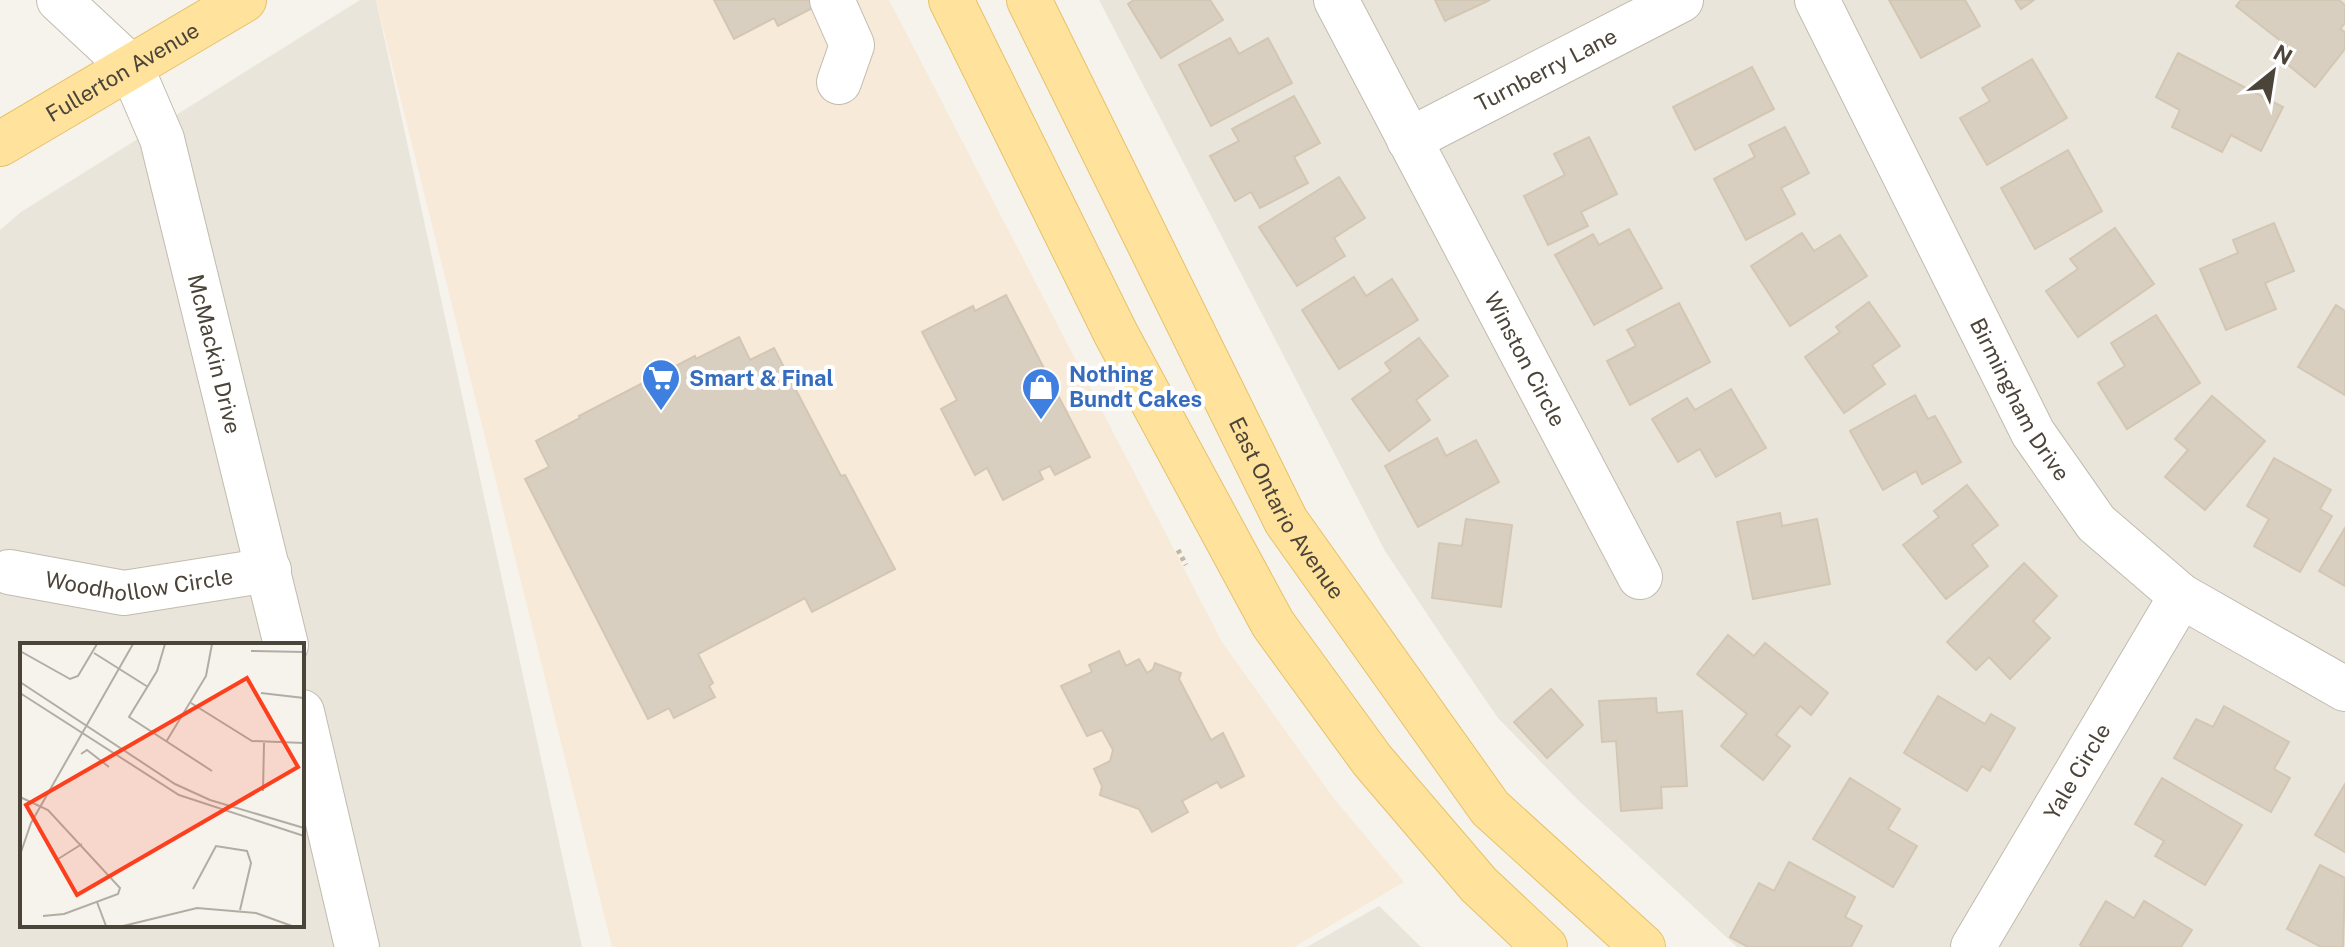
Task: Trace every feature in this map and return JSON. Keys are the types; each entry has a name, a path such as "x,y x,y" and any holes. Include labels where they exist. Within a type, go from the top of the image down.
{"main road":[{"name":"Fullerton Avenue","path":"0,144 244,0"},
{"path":"951,0 1116,334 1273,624 1372,760 1479,885 1545,947"},
{"name":"East Ontario Avenue","path":"1029,0 1286,521 1490,808 1643,947"},
{"path":"1216,519 1244,514 1252,517 1297,572 1379,691 1432,757 1450,779 1490,808"}],"street":[{"path":"59,0 131,67"},
{"path":"832,0 852,45 839,82"},
{"name":"Winston Circle","path":"1336,0 1640,577"},
{"name":"Turnberry Lane","path":"1409,140 1681,0"},
{"name":"Birmingham Drive","path":"1817,0 2033,433 2096,523 2181,596 2345,689"},
{"name":"McMackin Drive","path":"131,67 162,139 286,643"},
{"name":"Woodhollow Circle","path":"9,572 124,593 269,570"},
{"name":"Yale Circle","path":"1973,947 2181,596"},
{"path":"304,721 357,947"}],"path":[{"path":"1178,550 1186,565"}],"shaded area":[{"path":"360,0 376,0 582,947 0,947 0,230 21,212"},
{"path":"376,0 889,0 1222,642 1332,796 1404,882 1294,947 612,947"},
{"path":"1099,0 2345,0 2345,947 1737,947 1577,799 1498,718 1443,638 1385,551"},
{"path":"1379,906 1421,947 1307,947"}],"building":[{"path":"714,0 815,0 818,5 778,26 774,18 734,39"},
{"path":"1134,0 1210,0 1223,20 1161,58 1128,4"},
{"path":"1435,0 1490,0 1445,21"},
{"path":"1889,0 1965,0 1980,26 1921,58"},
{"path":"2015,0 2034,0 2021,9"},
{"path":"2241,0 2339,0 2345,5 2345,23 2340,29 2345,32 2345,49 2315,87 2282,60 2291,49 2236,6"},
{"path":"1230,38 1239,54 1268,38 1292,83 1211,126 1179,65"},
{"path":"2178,53 2283,107 2261,151 2231,135 2222,152 2172,127 2180,110 2156,97"},
{"path":"2032,59 2067,118 1987,165 1960,118 1990,101 1982,88"},
{"path":"1752,67 1774,109 1695,150 1673,107"},
{"path":"1294,96 1320,143 1294,157 1308,183 1260,208 1251,192 1235,201 1210,156 1239,141 1232,129"},
{"path":"1785,127 1809,173 1781,188 1795,214 1746,240 1714,179 1755,157 1749,145"},
{"path":"1589,137 1617,194 1581,212 1588,226 1548,245 1524,196 1565,175 1554,154"},
{"path":"2068,150 2102,211 2035,249 2001,188"},
{"path":"1339,177 1365,218 1334,238 1345,256 1297,286 1259,227"},
{"path":"2274,223 2294,271 2265,283 2276,309 2226,330 2200,269 2238,253 2233,240"},
{"path":"2115,228 2154,284 2078,337 2046,291 2078,269 2070,259"},
{"path":"1629,229 1662,288 1594,325 1555,255 1593,234 1599,245"},
{"path":"1802,233 1814,251 1840,235 1867,276 1790,326 1751,266"},
{"path":"1354,277 1366,296 1392,279 1418,320 1339,369 1302,310"},
{"path":"1006,295 1090,457 1055,475 1050,466 1039,471 1043,479 1003,500 987,468 975,475 941,409 957,400 922,332 973,306 975,311"},
{"path":"1869,302 1900,346 1872,365 1885,384 1844,413 1805,357 1840,332 1836,327"},
{"path":"1679,303 1710,362 1630,405 1607,361 1636,346 1627,330"},
{"path":"2336,305 2345,311 2345,395 2298,367"},
{"path":"2156,315 2200,383 2127,429 2098,383 2125,366 2111,343"},
{"path":"739,337 750,360 774,348 841,476 845,475 895,569 812,612 805,598 698,654 713,683 709,686 715,697 674,718 669,708 648,719 525,479 549,467 536,441 695,356 696,359"},
{"path":"1419,338 1448,376 1416,400 1430,420 1389,451 1352,399 1391,371 1385,363"},
{"path":"1731,389 1766,448 1716,477 1700,449 1678,462 1652,419 1687,398 1695,410"},
{"path":"1915,395 1928,419 1935,416 1961,462 1922,484 1916,471 1883,490 1850,431"},
{"path":"2212,396 2265,441 2205,510 2165,477 2188,450 2175,439"},
{"path":"1437,438 1446,456 1476,440 1499,482 1418,527 1385,466"},
{"path":"2274,458 2331,490 2320,509 2332,516 2300,572 2254,546 2269,519 2247,506"},
{"path":"1967,485 1998,525 1972,545 1988,566 1946,599 1903,545 1939,517 1934,511"},
{"path":"1780,513 1782,526 1817,519 1830,584 1753,599 1737,522"},
{"path":"1466,519 1512,525 1501,607 1432,598 1439,543 1462,546"},
{"path":"2345,528 2345,586 2319,571"},
{"path":"2024,563 2057,596 2033,621 2050,638 2010,679 1989,657 1976,670 1947,642"},
{"path":"1728,635 1754,656 1765,643 1828,693 1811,715 1800,706 1776,735 1790,746 1763,780 1721,746 1747,714 1697,674"},
{"path":"1119,651 1126,666 1139,659 1147,673 1155,663 1181,673 1179,679 1211,740 1223,733 1244,776 1221,788 1217,782 1182,801 1188,812 1152,832 1139,809 1100,795 1102,786 1094,769 1110,761 1113,750 1102,730 1087,736 1061,686 1092,672 1089,665"},
{"path":"1551,689 1583,725 1547,758 1514,722"},
{"path":"1938,696 1985,724 1991,714 2015,728 1990,771 1982,766 1967,791 1904,753"},
{"path":"1656,698 1657,713 1682,711 1687,786 1661,787 1662,808 1621,811 1616,741 1602,742 1599,701"},
{"path":"2224,706 2289,742 2274,769 2290,778 2271,812 2174,758 2196,719 2213,727"},
{"path":"1850,778 1900,809 1888,829 1917,846 1893,887 1813,839"},
{"path":"2162,778 2242,825 2205,885 2155,856 2164,841 2135,824"},
{"path":"2345,784 2345,852 2315,835"},
{"path":"1789,862 1855,897 1845,917 1862,926 1851,947 1748,947 1730,937 1759,883 1774,891"},
{"path":"2320,865 2345,878 2343,947 2321,947 2287,929"},
{"path":"2106,901 2134,918 2144,901 2192,930 2181,947 2083,947 2080,945"}],"place":[{"name":"Smart & Final","path":"661,412"},
{"name":"Nothing Bundt Cakes","path":"1041,421"}]}
